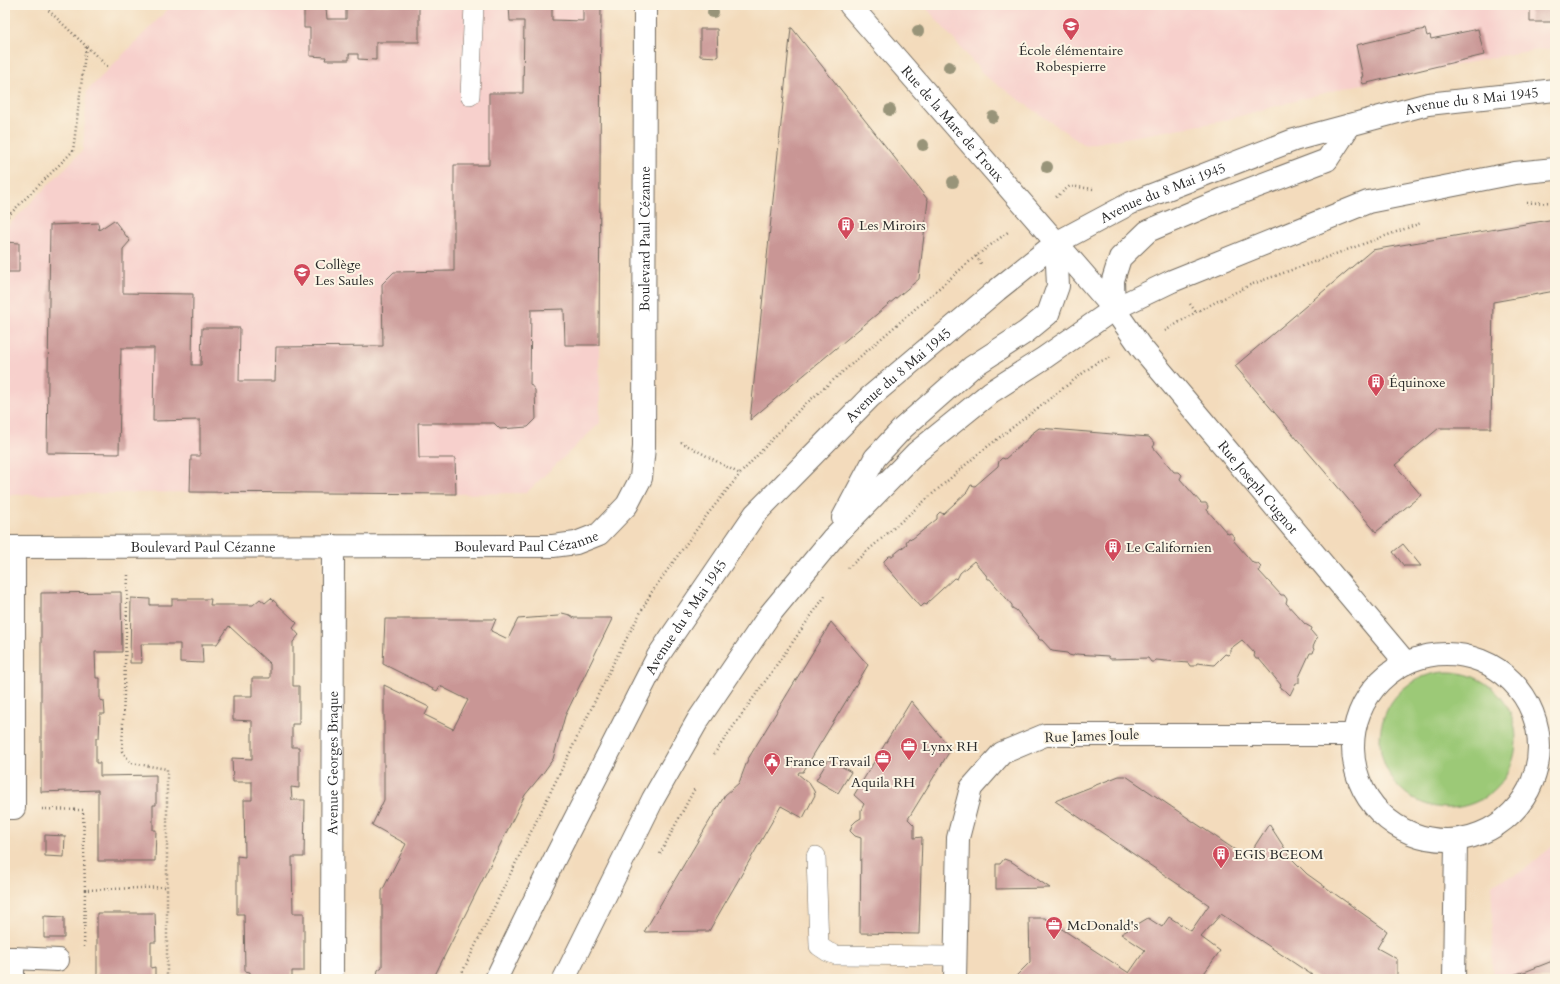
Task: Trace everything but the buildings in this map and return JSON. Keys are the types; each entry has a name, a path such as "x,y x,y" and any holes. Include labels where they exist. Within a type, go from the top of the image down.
{"street":[{"name":"Boulevard Paul Cézanne","path":"9,547 554,546 576,543 599,534 627,505 641,478 644,447 645,5"},
{"name":"Rue de la Mare de Troux","path":"850,5 1114,309"},
{"name":"Avenue du 8 Mai 1945","path":"496,979 554,860 658,656 755,514 870,397 997,290 1056,243 1131,202 1294,140 1428,104 1555,90"},
{"path":"1114,309 1113,280 1120,258 1148,231 1221,200 1327,160 1350,125"},
{"path":"564,979 653,799 698,720 770,614 832,539 922,448 991,392 1044,358 1114,309 1172,281 1368,202 1515,173 1555,169"},
{"path":"832,539 874,458 903,428 972,367 1026,332 1048,314 1058,286 1056,243"},
{"name":"Rue Joseph Cugnot","path":"1114,309 1140,346 1406,663"},
{"name":"Avenue Georges Braque","path":"332,979 333,546"},
{"path":"9,547 9,808"},
{"path":"1434,654 1463,655 1491,665 1514,683 1547,736 1538,766 1527,793 1509,817 1484,833 1456,841 1427,840 1401,830 1378,813 1362,790 1353,764 1352,735 1358,712 1370,692 1386,675 1406,663 1434,654"},
{"name":"Rue James Joule","path":"955,979 958,838 970,788 1002,753 1045,735 1352,735"},
{"path":"1454,979 1456,841"},
{"path":"10,965 58,960"}],"lane":[{"path":"470,96 474,5"},
{"path":"816,856 819,946 836,955 955,956"}],"path":[{"path":"43,5 109,68"},
{"path":"5,219 73,151 86,46"},
{"path":"1524,203 1555,202"},
{"path":"846,569 978,454 1096,363 1140,346 1196,312 1250,285 1427,221"},
{"path":"681,442 740,474"},
{"path":"129,547 122,751 131,763 167,769 167,979"},
{"path":"713,756 826,594"},
{"path":"657,860 697,783"},
{"path":"9,808 83,810 85,890 84,961 58,960"},
{"path":"85,890 167,887"}],"shaded area":[{"name":"Collège Les Saules","path":"172,5 601,5 600,423 526,493 456,494 190,492 5,495 5,229 83,150 87,91"},
{"path":"924,5 1555,5 1555,48 1516,53 1343,88 1218,122 1084,145 985,76"},
{"path":"1555,844 1555,979 1492,979 1492,884 1523,871"}],"green space":[{"path":"1441,672 1455,672 1474,677 1486,683 1501,697 1511,714 1515,727 1515,753 1511,766 1505,778 1491,793 1486,797 1468,805 1455,808 1441,808 1422,803 1410,797 1395,783 1391,778 1383,760 1380,747 1380,733 1385,714 1391,702 1405,687 1410,683 1428,675"}],"place":[{"name":"École élémentaire Robespierre","path":"1071,41"},
{"name":"Les Miroirs","path":"846,240"},
{"name":"Collège Les Saules","path":"302,287"},
{"name":"Équinoxe","path":"1376,397"},
{"name":"Le Californien","path":"1113,562"},
{"name":"Lynx RH","path":"909,761"},
{"name":"Aquila RH","path":"883,773"},
{"name":"France Travail","path":"772,776"},
{"name":"EGIS BCEOM","path":"1221,869"},
{"name":"McDonald's","path":"1054,940"}]}
